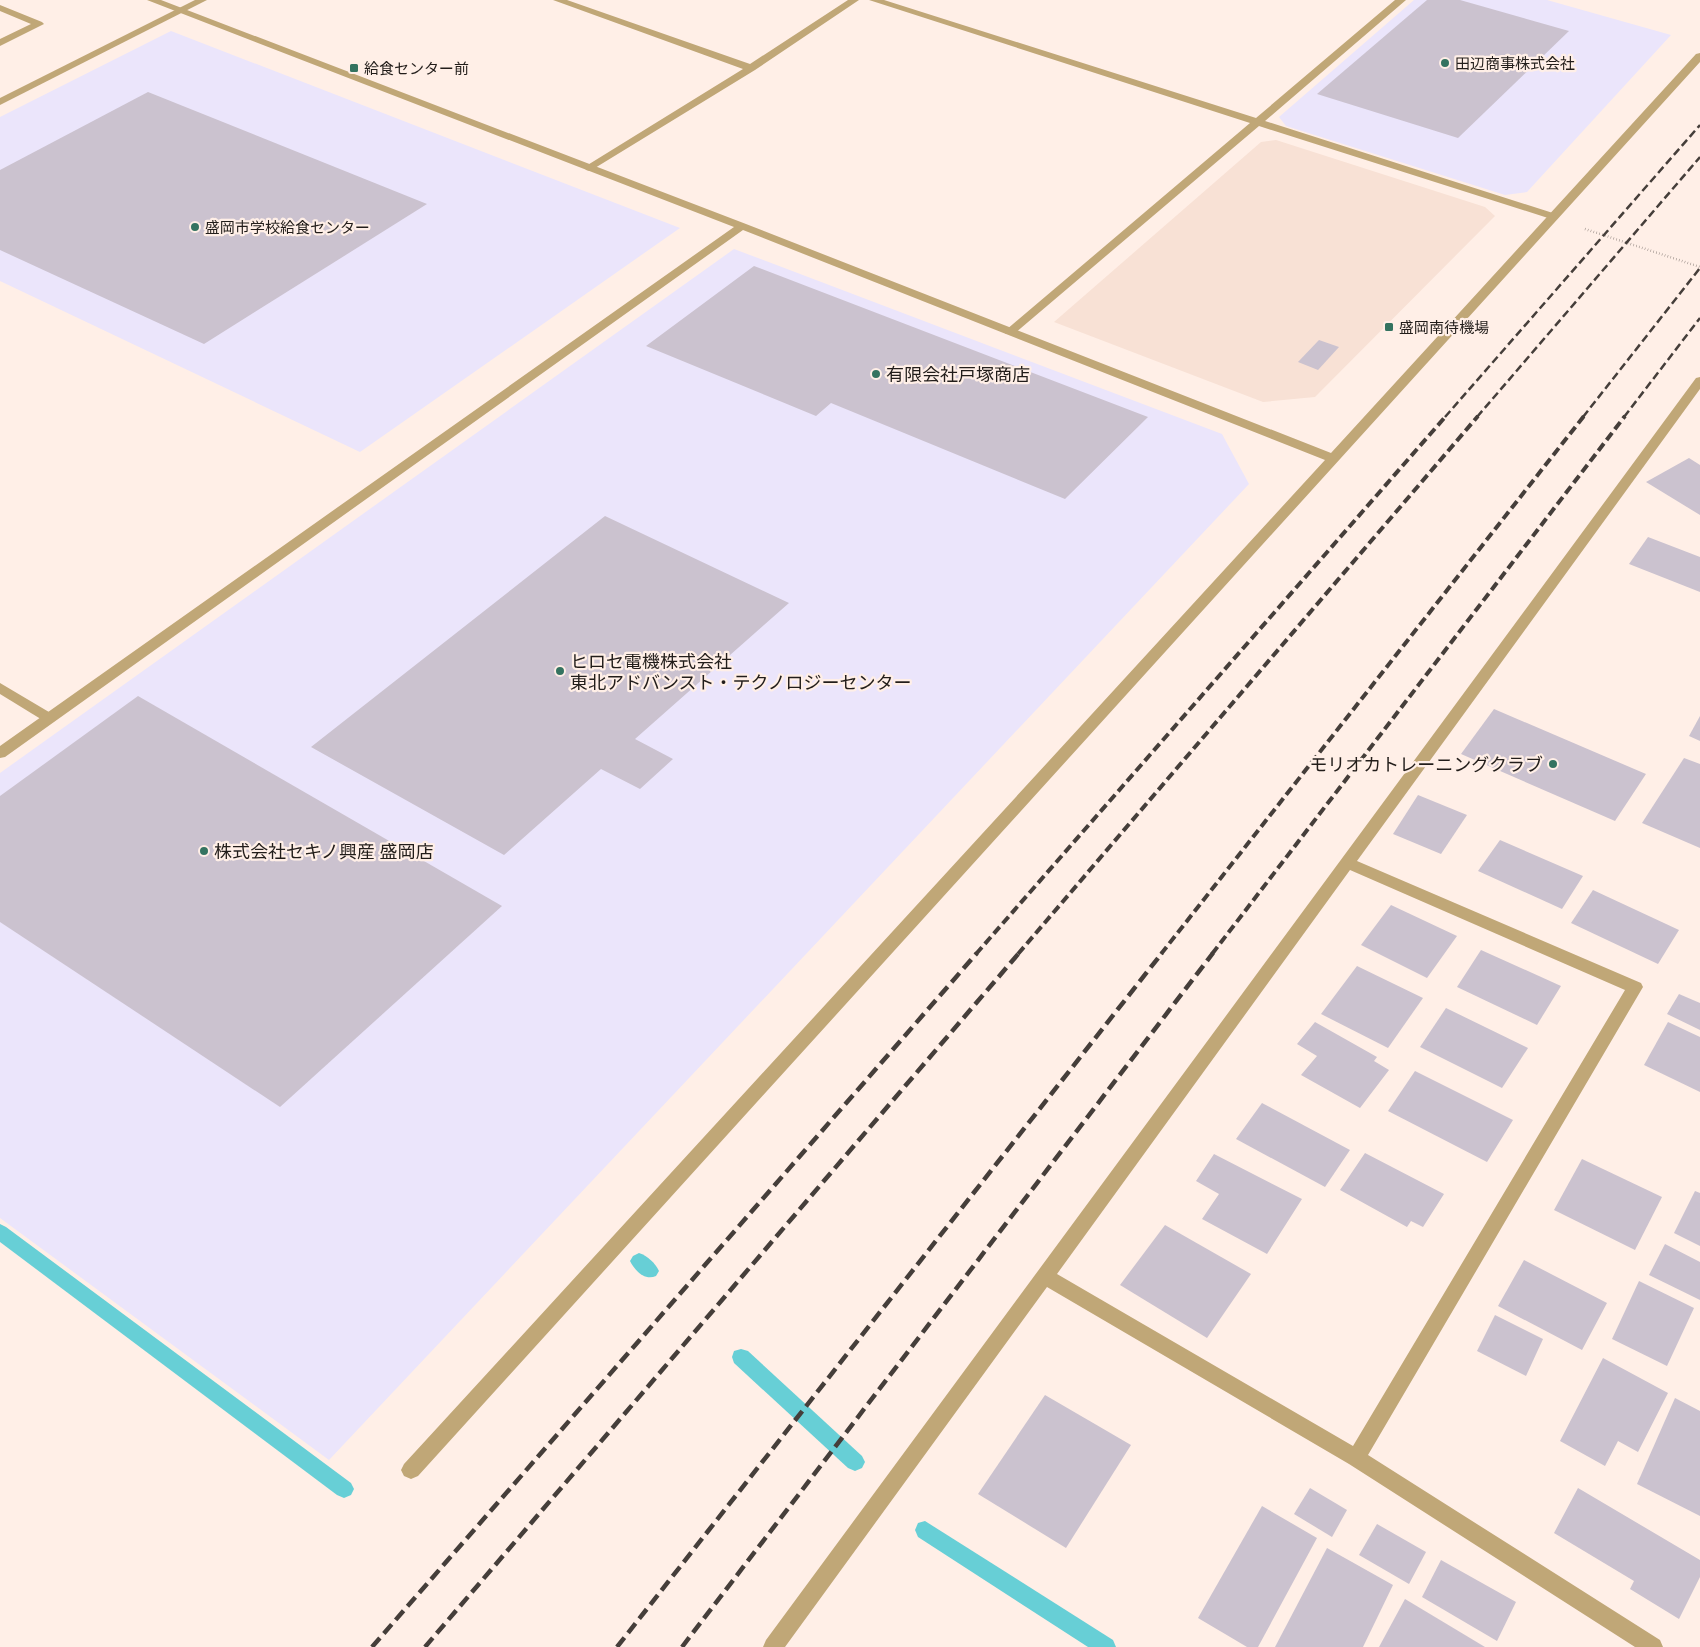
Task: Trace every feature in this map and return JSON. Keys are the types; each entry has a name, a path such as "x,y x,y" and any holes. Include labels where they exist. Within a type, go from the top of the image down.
{"street":[{"path":"152,0 742,226 1332,458"},
{"path":"0,102 202,0"},
{"path":"558,0 751,68"},
{"path":"590,168 751,68 854,0"},
{"path":"874,0 1552,216"},
{"path":"1010,332 1401,0"},
{"path":"0,8 39,24 0,43"},
{"path":"411,1470 1552,216 1700,56"},
{"path":"0,753 742,226"},
{"path":"774,1647 1046,1277 1346,862 1700,381"},
{"path":"0,688 50,718"},
{"path":"1346,862 1634,987 1356,1458"},
{"path":"1046,1277 1356,1458 1653,1647"}],"path":[{"path":"1604,236 1700,267"}],"shaded area":[{"path":"1414,0 1547,0 1671,35 1527,192 1505,195 1286,126 1279,117"},
{"path":"171,31 680,228 360,452 0,281 0,117"},
{"name":"盛岡南待機場","path":"1276,140 1485,207 1495,216 1315,397 1263,402 1054,322 1261,142"},
{"path":"734,249 1222,434 1249,484 329,1460 0,1218 0,773"}],"building":[{"name":"田辺商事株式会社","path":"1427,0 1460,0 1569,31 1458,138 1317,94"},
{"name":"盛岡市学校給食センター","path":"148,92 427,204 204,344 0,250 0,170"},
{"name":"有限会社戸塚商店","path":"754,266 1148,417 1065,499 831,403 816,416 646,346"},
{"path":"1319,340 1339,347 1318,370 1298,362"},
{"path":"1689,458 1700,465 1700,515 1646,482"},
{"name":"ヒロセ電機株式会社 東北アドバンスト・テクノロジーセンター","path":"605,516 789,603 635,739 673,759 640,789 601,769 504,855 311,747"},
{"path":"1648,537 1700,557 1700,592 1629,564"},
{"name":"株式会社セキノ興産 盛岡店","path":"138,696 502,906 280,1107 0,922 0,796"},
{"name":"モリオカトレーニングクラブ","path":"1494,709 1646,774 1615,821 1461,754"},
{"path":"1700,716 1700,741 1689,736"},
{"path":"1684,758 1700,764 1700,848 1642,823"},
{"path":"1418,795 1467,815 1441,854 1393,834"},
{"path":"1500,840 1583,876 1562,909 1478,871"},
{"path":"1593,890 1679,930 1658,964 1571,923"},
{"path":"1391,905 1457,936 1427,978 1361,945"},
{"path":"1481,950 1561,986 1537,1025 1457,987"},
{"path":"1357,966 1423,998 1388,1048 1321,1014"},
{"path":"1679,994 1700,1003 1700,1030 1667,1014"},
{"path":"1446,1008 1528,1048 1502,1088 1420,1047"},
{"path":"1315,1022 1377,1057 1374,1061 1389,1070 1360,1108 1301,1075 1317,1056 1297,1044"},
{"path":"1668,1022 1700,1037 1700,1092 1644,1065"},
{"path":"1415,1071 1513,1120 1487,1162 1388,1111"},
{"path":"1262,1103 1350,1150 1325,1187 1236,1139"},
{"path":"1365,1153 1444,1194 1423,1227 1411,1221 1407,1227 1340,1190"},
{"path":"1214,1154 1302,1199 1267,1254 1202,1219 1219,1194 1196,1181"},
{"path":"1582,1159 1662,1197 1635,1250 1554,1210"},
{"path":"1695,1191 1700,1193 1700,1246 1674,1233"},
{"path":"1165,1225 1251,1274 1207,1338 1120,1285"},
{"path":"1665,1244 1700,1262 1700,1300 1649,1275"},
{"path":"1524,1260 1607,1303 1582,1350 1498,1306"},
{"path":"1639,1281 1694,1308 1667,1366 1612,1339"},
{"path":"1495,1315 1543,1339 1526,1376 1477,1351"},
{"path":"1603,1358 1668,1393 1638,1452 1618,1441 1605,1466 1560,1441"},
{"path":"1045,1395 1131,1445 1066,1548 978,1494"},
{"path":"1675,1398 1700,1411 1700,1516 1637,1484"},
{"path":"1310,1488 1347,1510 1332,1537 1294,1514"},
{"path":"1578,1488 1700,1560 1700,1577 1679,1619 1630,1589 1634,1581 1554,1533"},
{"path":"1262,1506 1317,1538 1258,1647 1247,1647 1198,1618"},
{"path":"1377,1524 1426,1552 1409,1584 1359,1555"},
{"path":"1327,1548 1393,1585 1363,1647 1275,1647"},
{"path":"1441,1560 1516,1602 1497,1641 1422,1597"},
{"path":"1405,1599 1485,1647 1379,1647"}],"waterway":[{"path":"0,1232 344,1489"},
{"path":"639,1261 650,1271"},
{"path":"741,1357 855,1462"},
{"path":"925,1530 1106,1647"}],"railway":[{"path":"1445,417 1700,125"},
{"path":"1477,417 1700,157"},
{"path":"1583,417 1700,268"},
{"path":"1624,417 1700,318"},
{"path":"976,954 1446,416"},
{"path":"1018,954 1478,416"},
{"path":"1161,954 1584,416"},
{"path":"1212,954 1625,416"},
{"path":"372,1647 977,953"},
{"path":"425,1647 1019,953"},
{"path":"617,1647 1162,953"},
{"path":"682,1647 1213,953"}],"place":[{"name":"田辺商事株式会社","path":"1445,63"},
{"name":"給食センター前","path":"354,68"},
{"name":"盛岡市学校給食センター","path":"195,227"},
{"name":"盛岡南待機場","path":"1389,327"},
{"name":"有限会社戸塚商店","path":"876,374"},
{"name":"ヒロセ電機株式会社 東北アドバンスト・テクノロジーセンター","path":"560,671"},
{"name":"モリオカトレーニングクラブ","path":"1553,764"},
{"name":"株式会社セキノ興産 盛岡店","path":"204,851"}]}
